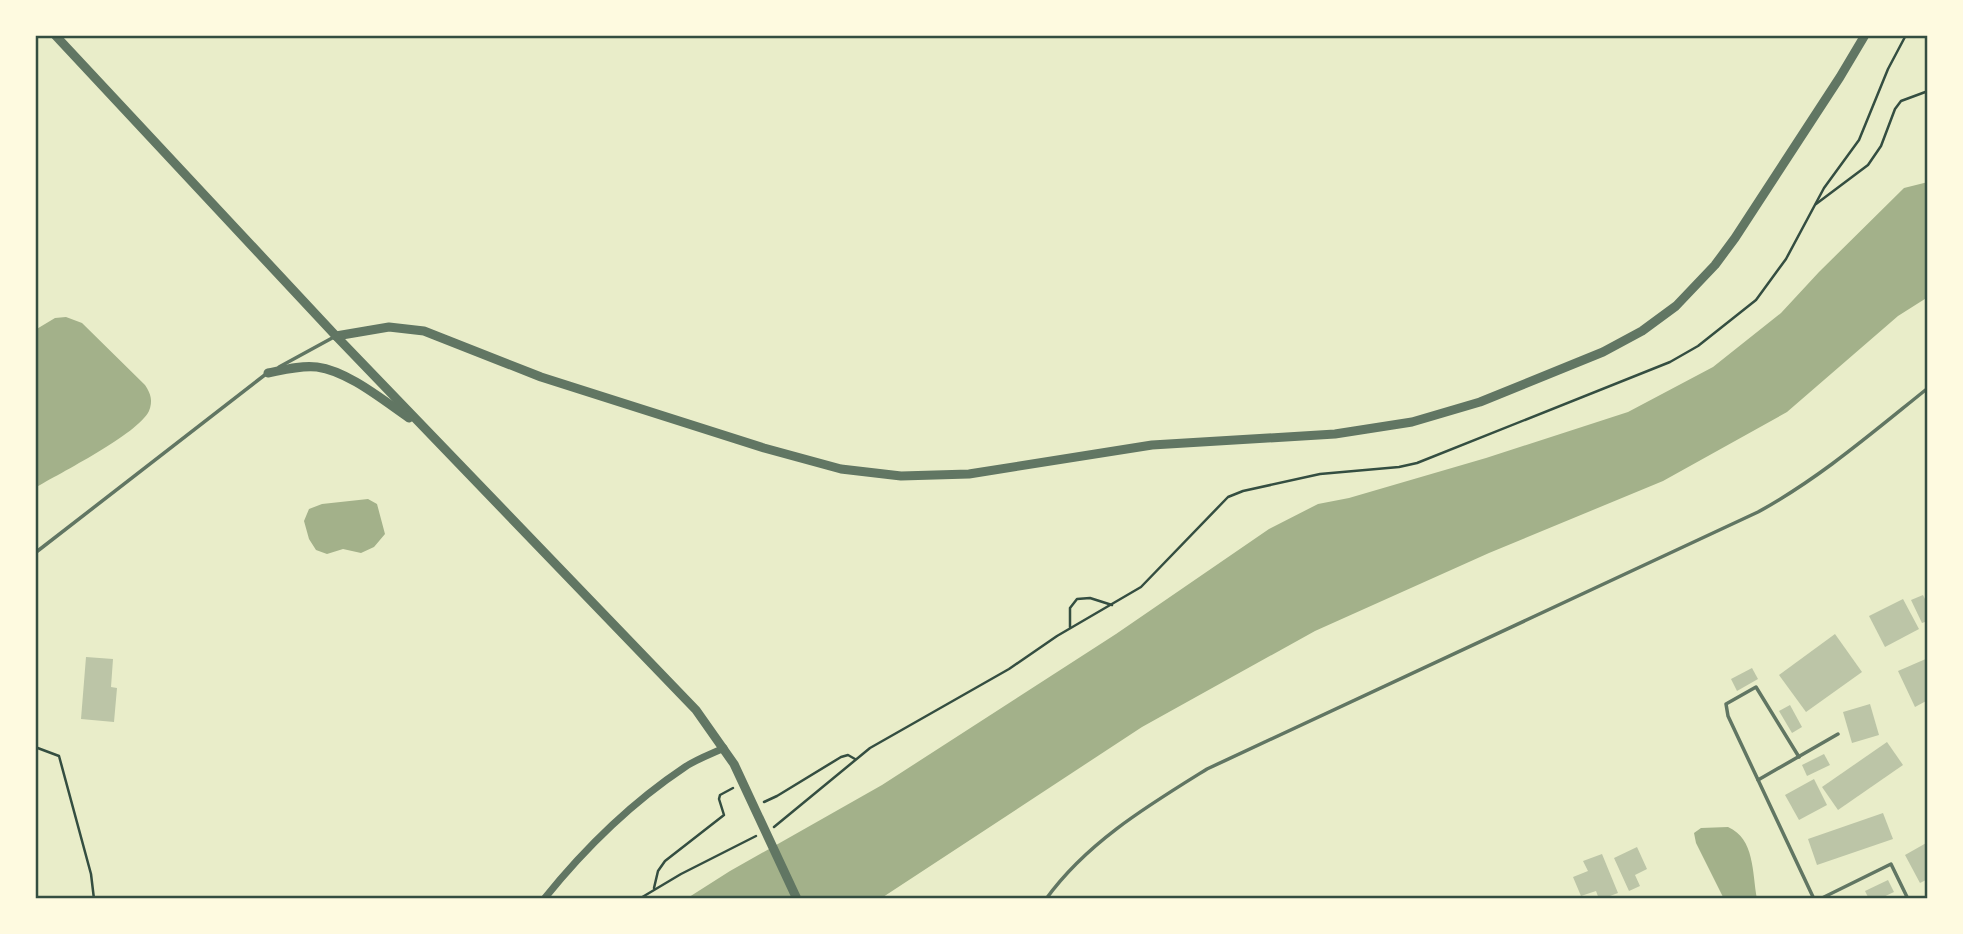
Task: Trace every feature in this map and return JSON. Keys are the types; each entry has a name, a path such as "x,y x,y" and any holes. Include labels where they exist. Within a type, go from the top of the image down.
{"street":[{"path":"55,35 336,337 696,710 724,748 745,784 797,899"},
{"path":"336,337 389,327 424,331 541,377 764,448 841,469 889,475 935,477 969,474 1153,445 1335,434 1412,422 1480,402 1603,352 1642,331 1676,306 1715,265 1735,238 1865,35"},
{"path":"268,373 317,367 341,375 424,428"},
{"path":"544,899 596,839 640,802 687,765 724,748"}],"lane":[{"path":"35,553 268,373 336,337"},
{"path":"1046,899 1088,852 1123,824 1207,769 1769,506 1821,473 1928,388"},
{"path":"1799,757 1756,687 1726,704 1728,716 1814,899"},
{"path":"1758,780 1838,734"},
{"path":"1820,899 1891,864 1908,899"}],"path":[{"path":"1813,206 1868,165 1881,146 1895,109 1901,101 1928,91"},
{"path":"639,899 654,888 774,827 870,748 1009,669 1070,628 1141,587 1201,523"},
{"path":"1070,628 1070,608 1077,599 1090,598 1112,605"},
{"path":"35,747 59,756 91,874 94,899"},
{"path":"755,806 777,796 841,757 848,755 856,760"},
{"path":"654,888 665,861 724,815 720,795 745,784"}],"shaded area":[{"path":"1928,182 1928,297 1898,316 1787,412 1663,481 1489,553 1315,631 1142,727 880,899 686,899 882,785 1116,634 1269,529 1318,504 1349,498 1486,458 1628,412 1713,367 1781,313 1904,188"},
{"path":"66,317 82,323 145,385 151,404 142,420 115,442 35,488 35,330 55,318"},
{"path":"368,499 377,504 385,534 374,547 361,553 343,549 327,554 316,550 309,539 304,521 309,509 322,504"},
{"path":"1728,827 1737,832 1748,848 1757,899 1724,899 1696,843 1694,833 1701,828"}],"building":[{"path":"1923,595 1928,605 1928,621 1922,623 1911,600"},
{"path":"1903,599 1919,629 1885,647 1869,616"},
{"path":"1835,634 1862,672 1806,712 1779,675"},
{"path":"86,657 113,659 111,687 117,688 114,722 81,719"},
{"path":"1928,658 1928,700 1915,707 1898,671"},
{"path":"1752,668 1758,679 1737,691 1731,679"},
{"path":"1870,704 1879,735 1852,743 1843,712"},
{"path":"1790,705 1802,727 1792,733 1779,711"},
{"path":"1887,742 1903,765 1838,810 1822,787"},
{"path":"1824,754 1830,765 1807,776 1802,765"},
{"path":"1814,779 1827,805 1799,820 1785,795"},
{"path":"1883,813 1893,839 1817,865 1808,839"},
{"path":"1928,842 1928,879 1920,883 1905,855"},
{"path":"1637,847 1647,869 1635,875 1640,886 1629,891 1614,858"},
{"path":"1602,854 1618,893 1602,899 1599,899 1596,891 1581,896 1573,877 1588,871 1583,861"},
{"path":"1888,880 1894,892 1879,899 1869,899 1865,891"}]}
